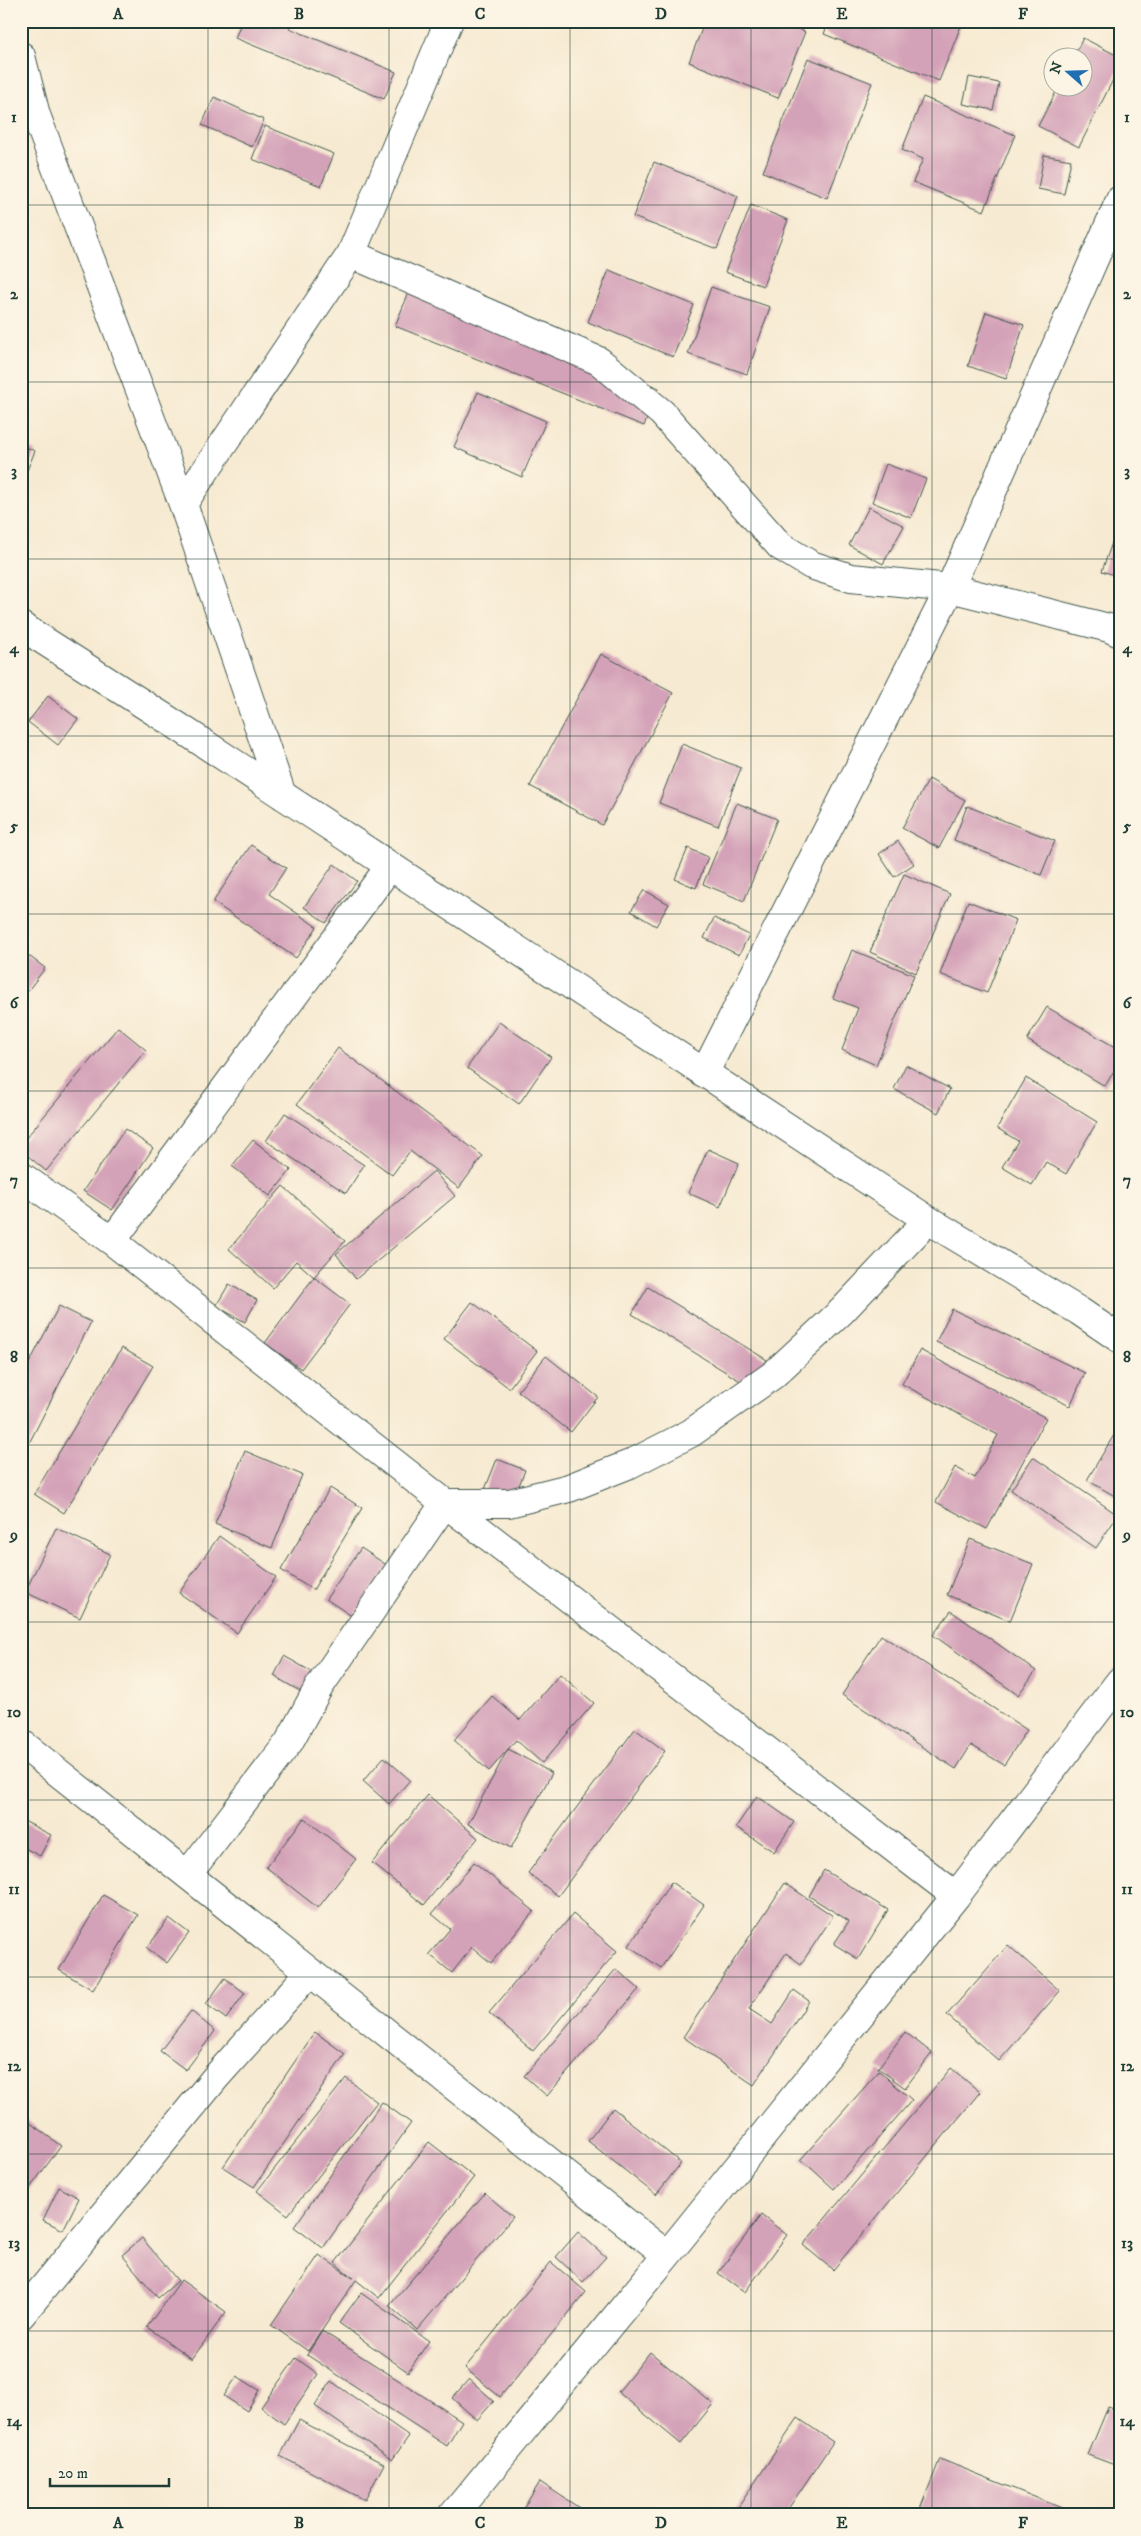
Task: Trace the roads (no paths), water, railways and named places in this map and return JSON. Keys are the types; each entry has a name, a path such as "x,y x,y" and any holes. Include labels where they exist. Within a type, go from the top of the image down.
{"street":[{"path":"183,504 351,254 449,21"},
{"path":"21,56 36,115 183,504 282,795"},
{"path":"704,1074 950,588 1120,200"},
{"path":"351,254 600,361 662,413 780,546 811,565 851,578 950,588 1109,628 1120,633"},
{"path":"21,626 282,795 928,1220 1080,1311 1120,1339"},
{"path":"112,1241 390,866"},
{"path":"21,1176 112,1241 445,1503 956,1896"},
{"path":"445,1503 510,1503 569,1488 630,1464 691,1433 773,1375 842,1311 928,1220"},
{"path":"188,1874 289,1742 319,1686 445,1503"},
{"path":"453,2515 667,2255 956,1896 1120,1681"},
{"path":"21,1743 667,2255"},
{"path":"21,2315 216,2077 309,1973"}]}
